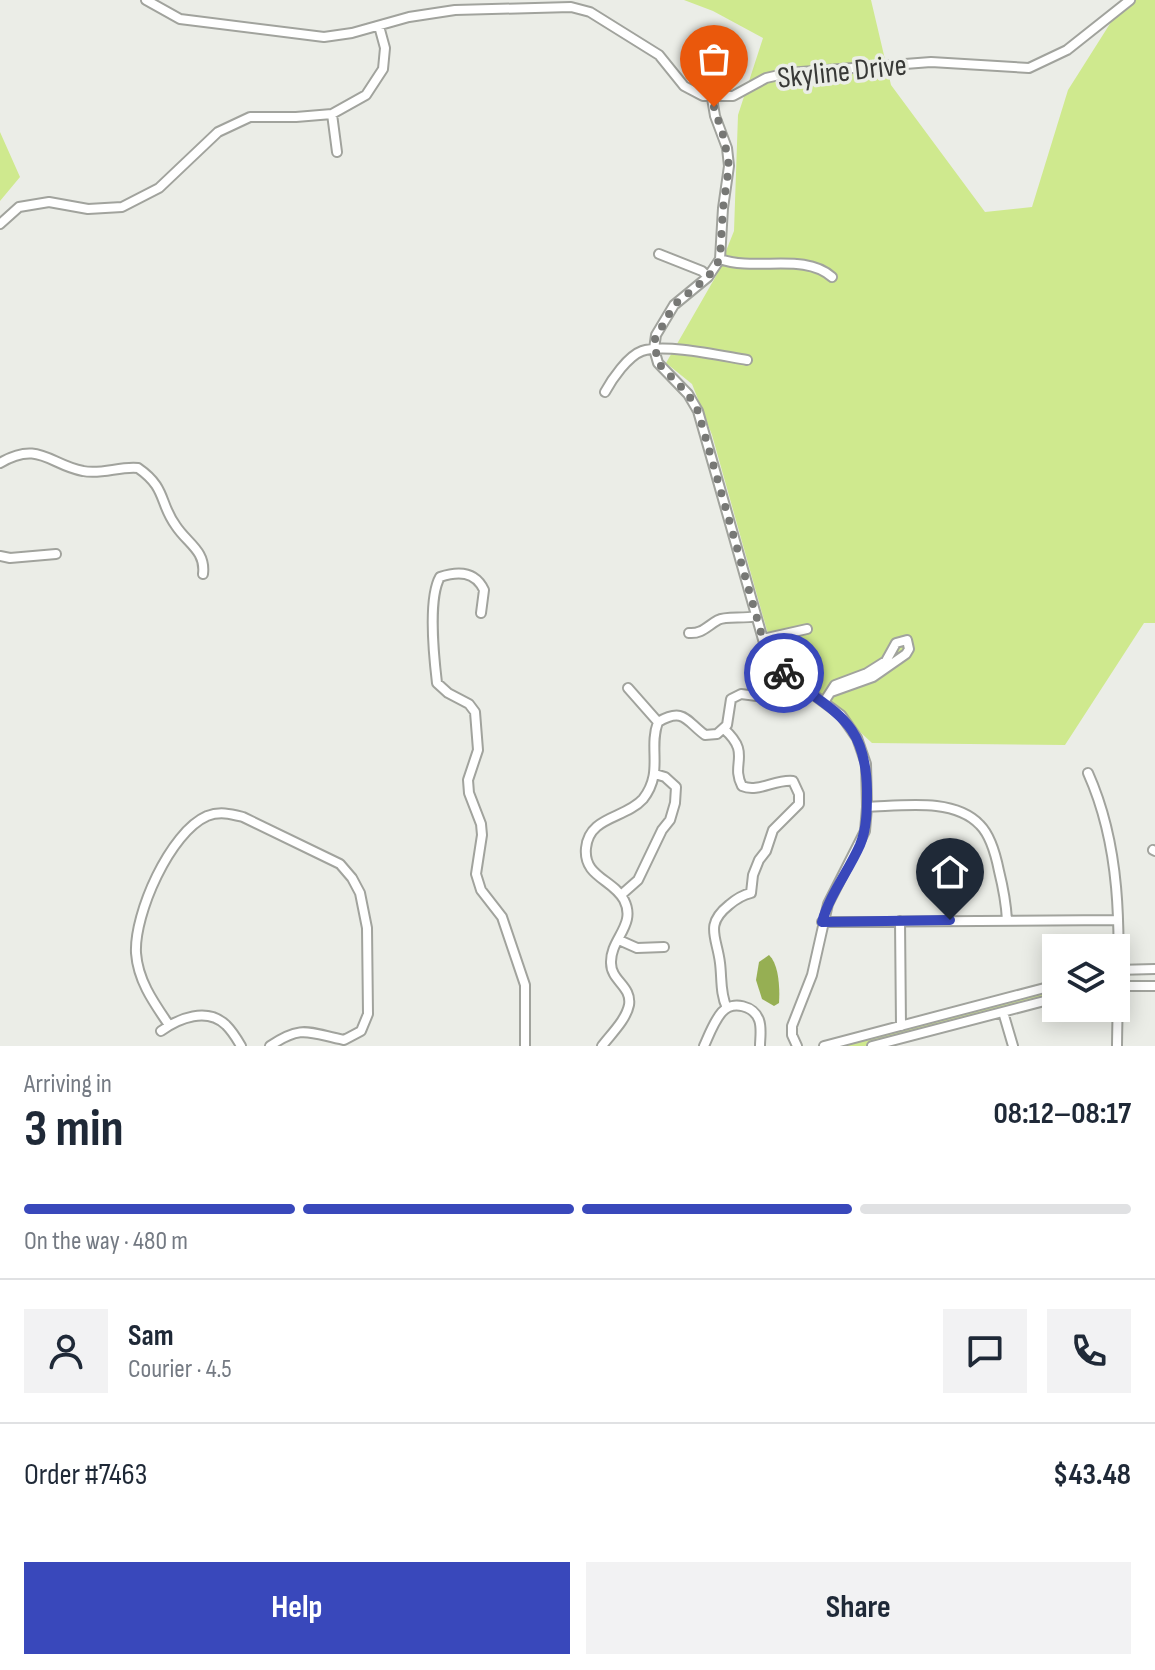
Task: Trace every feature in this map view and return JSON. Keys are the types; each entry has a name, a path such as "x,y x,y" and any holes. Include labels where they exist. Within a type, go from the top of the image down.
{"street":[{"path":"146,0 180,19 289,34 337,36 409,17 455,10 571,7 590,12 659,55 690,91 712,98 729,166 720,259 708,277 674,305 656,335 654,349 658,363 688,394 698,411 756,616 773,662 841,715 861,748 866,764 867,807 861,843 834,891 822,922 812,975 792,1026 797,1046"},
{"name":"Skyline Drive","path":"712,98 733,96 766,78 788,73 931,62 1029,68 1067,50 1130,0"},
{"path":"0,224 19,207 49,202 88,209 122,207 159,188 218,132 250,117 332,114 366,95 383,69 385,48 379,26"},
{"path":"332,114 337,152"},
{"path":"659,254 702,271 708,277"},
{"path":"720,259 735,265 799,264 817,267 832,277"},
{"path":"605,392 640,351 671,348 747,360"},
{"path":"0,463 18,456 36,454 84,472 138,468 159,486 175,525 197,549 203,574"},
{"path":"0,556 56,554"},
{"path":"481,613 484,590 476,578 456,573 440,577 436,584 432,623 437,683 469,704 475,712 478,750 468,780 482,835 476,874 481,890 502,917 525,985 525,1046"},
{"path":"689,633 699,634 720,619 738,620 756,616"},
{"path":"763,639 807,629"},
{"path":"824,702 831,692 840,682 877,668 886,661 896,643 907,640 909,649 906,654 873,677 831,692"},
{"path":"602,1046 629,1008 629,994 611,967 612,951 626,928 628,913 621,895 588,865 587,841 596,826 638,804 648,791 655,774 655,732 658,722 670,716 681,716 710,736 727,725 731,699 741,694 779,699 795,682"},
{"path":"628,688 658,722"},
{"path":"724,729 740,749 737,776 742,786 752,789 779,780 793,781 799,794 799,804 770,836 753,875 751,893 741,895 714,920 721,964 722,1000 727,1008"},
{"path":"1088,773 1109,834 1117,882 1118,934"},
{"path":"621,895 638,880 674,810 676,787 665,777 655,774"},
{"path":"867,807 938,806 957,811 982,826 996,858 1007,920"},
{"path":"241,1046 226,1025 217,1019 196,1016 165,1028 141,978 136,956 140,917 165,861 197,821 220,813 243,817 340,864 352,878 365,912 369,1004 366,1024 361,1031 344,1040 293,1032 270,1046"},
{"path":"822,922 1118,920"},
{"path":"900,921 901,1026"},
{"path":"619,940 637,948 664,947"},
{"path":"1130,970 1155,969"},
{"path":"1130,986 1155,986"},
{"path":"824,1046 1042,989"},
{"path":"872,1046 1042,1002"},
{"path":"704,1046 717,1018 727,1008 744,1007 756,1015 761,1028 760,1046"},
{"path":"1003,1012 1013,1046"},
{"path":"1117,1022 1117,1046"}],"shaded area":[{"path":"684,0 871,0 891,85 985,212 1032,207 1068,90 1125,0 1155,0 1155,623 1144,623 1065,745 872,743 773,652 712,435 692,384 666,363 716,276 734,231 738,115 763,38 713,11"},
{"path":"0,132 20,177 0,201"},
{"path":"769,955 775,964 779,984 779,1003 774,1006 762,999 756,980 759,962"},
{"path":"1042,993 1042,1000 865,1046 838,1046"}],"way so far":[{"path":"714,107 727,148 729,166 720,259 714,272 674,305 656,335 655,358 694,401 766,650 784,673"}],"route":[{"path":"784,673 841,715 857,738 866,764 865,831 822,922 950,920"}]}
